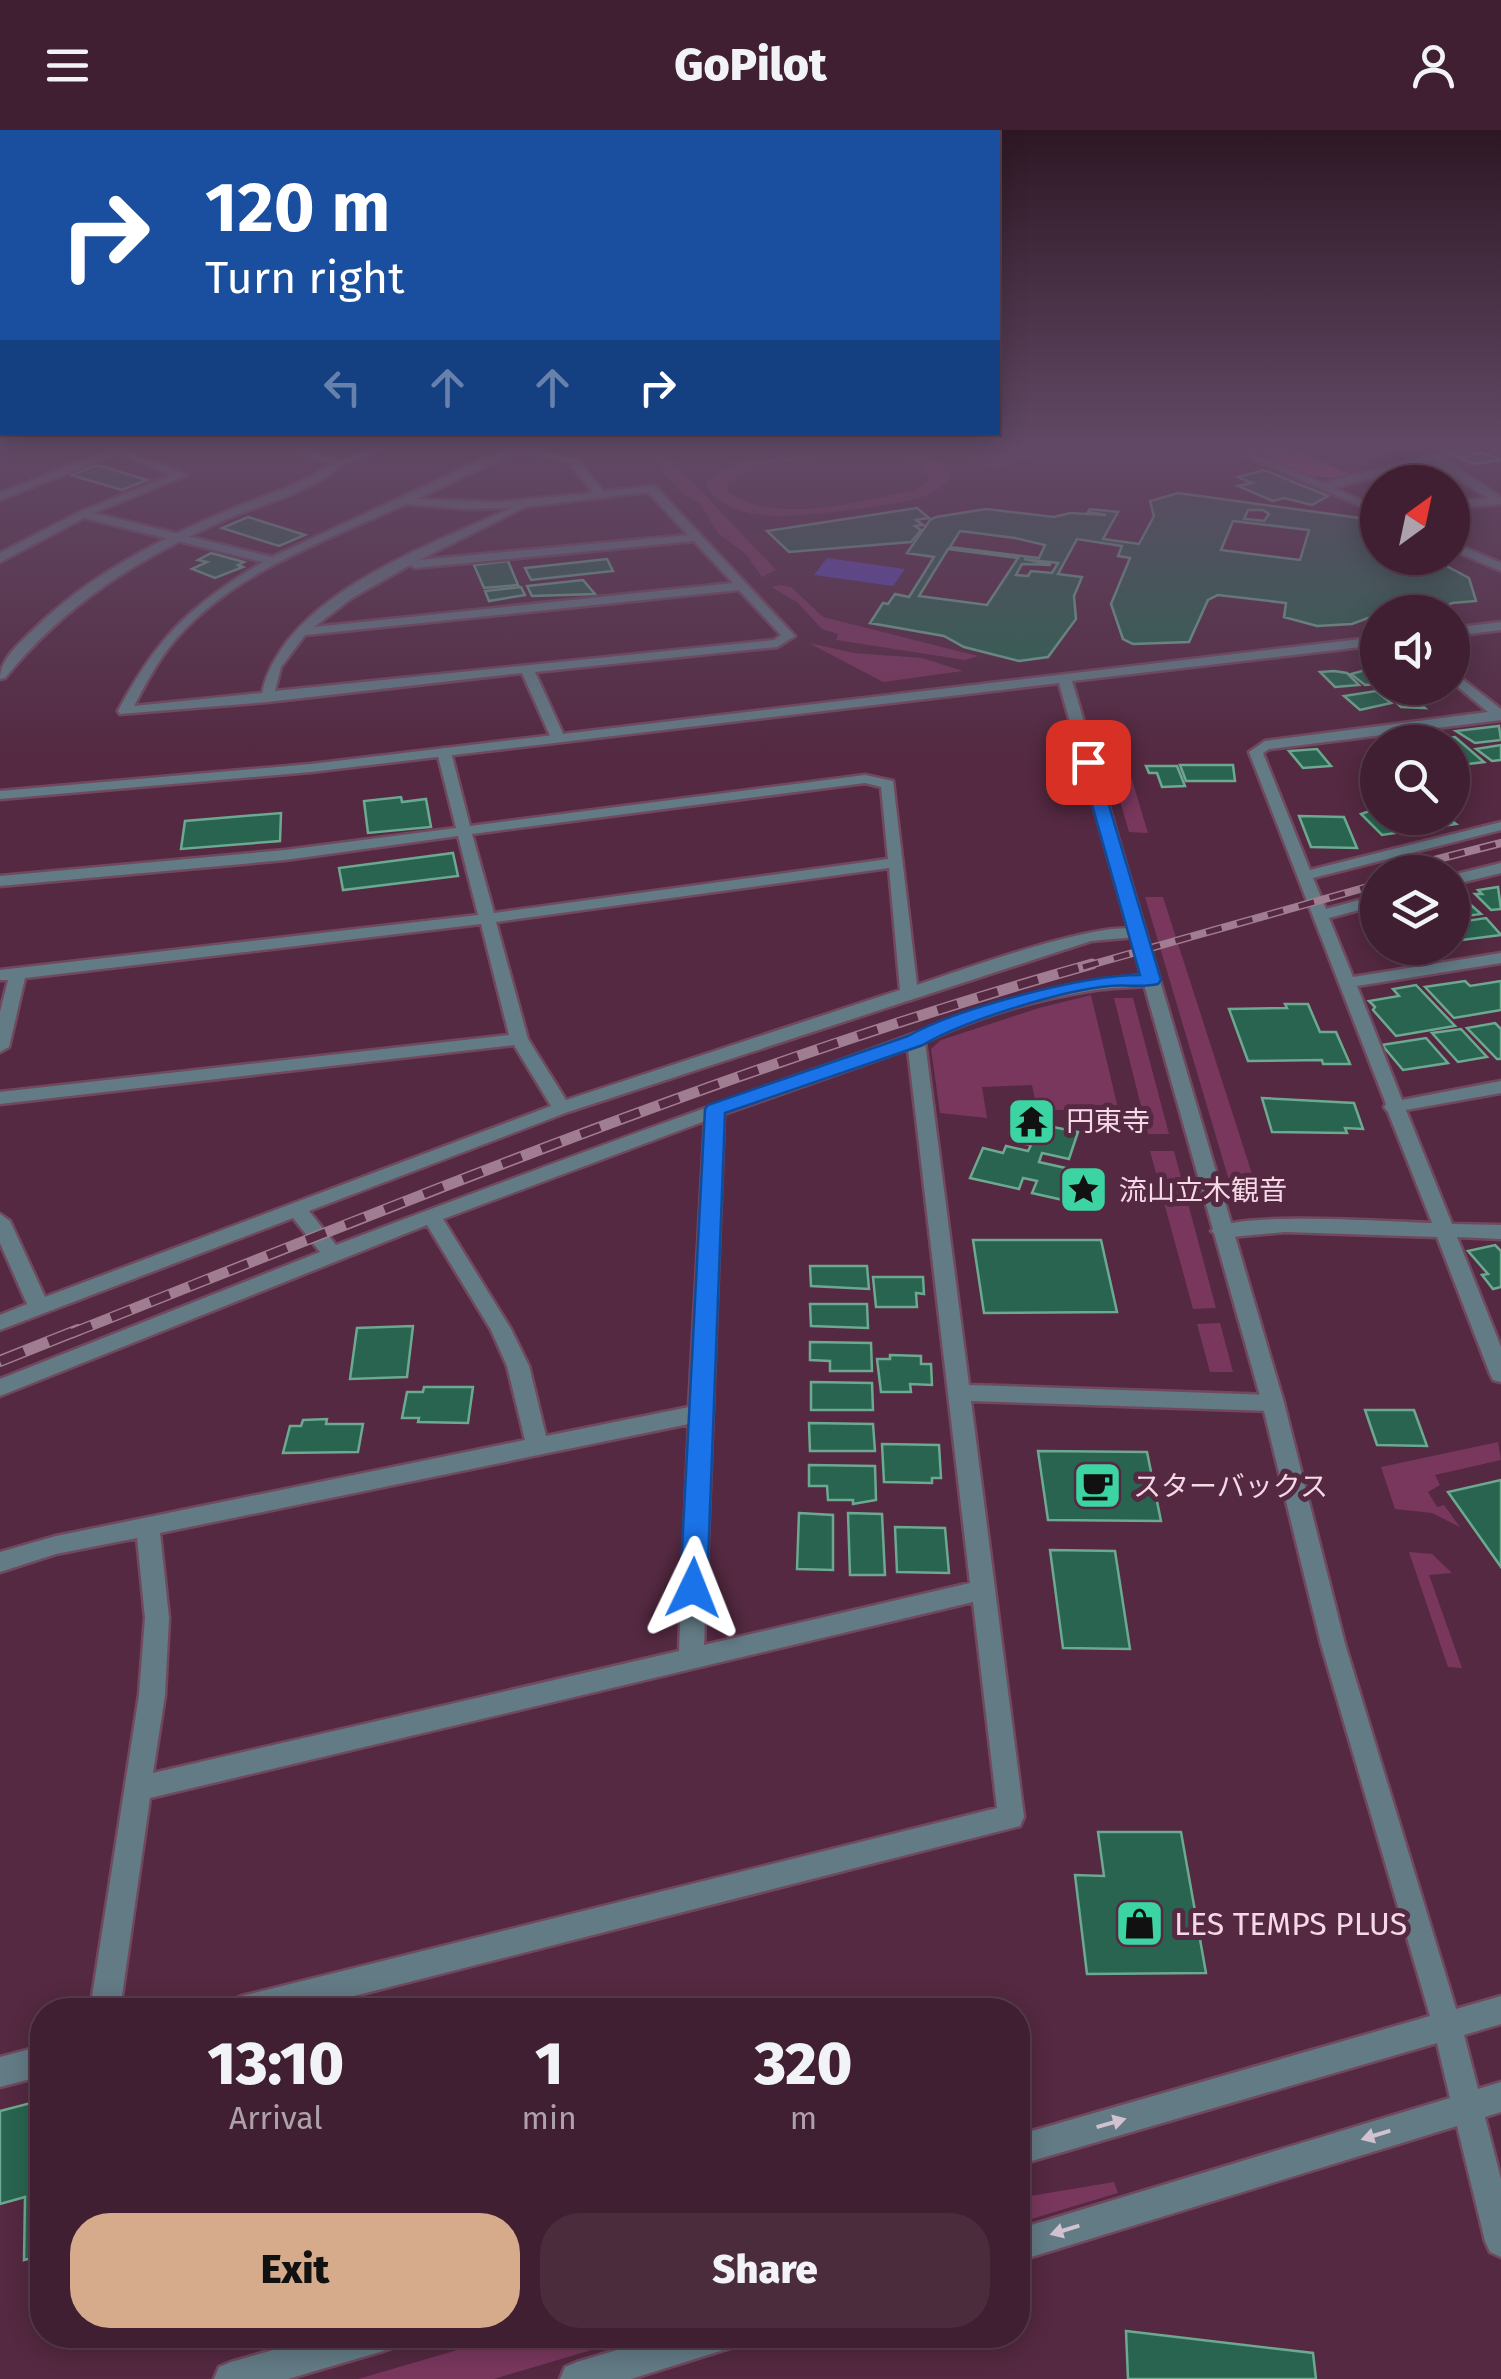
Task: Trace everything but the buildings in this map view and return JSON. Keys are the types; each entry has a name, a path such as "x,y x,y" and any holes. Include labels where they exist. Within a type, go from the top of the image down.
{"street":[{"path":"0,674 68,604 148,552"},
{"path":"237,552 273,561"},
{"path":"292,552 219,592 168,636 125,712 787,639 787,632 712,552"},
{"path":"267,698 274,668 302,632 344,596 429,552"},
{"path":"408,562 525,552"},
{"path":"1470,553 1501,567"},
{"path":"1480,557 1501,554"},
{"path":"302,632 743,586"},
{"path":"1470,630 1501,626"},
{"path":"0,796 272,772 1360,642"},
{"path":"528,669 558,738"},
{"path":"1064,678 1273,1403 1333,1644 1469,2107 1501,2241"},
{"path":"1470,690 1500,715"},
{"path":"1500,715 1260,748 1256,752 1501,1374"},
{"path":"444,752 490,918 518,1039 562,1108"},
{"path":"0,881 284,855 874,779 890,790 909,993"},
{"path":"1303,876 1501,826"},
{"path":"0,1048 9,974 490,918 896,862"},
{"path":"1470,876 1501,868"},
{"path":"1318,916 1360,905"},
{"path":"0,1323 562,1108 1089,936 1135,932"},
{"path":"1346,983 1501,958"},
{"path":"0,1388 264,1278 334,1256 715,1109 916,1040 934,1030 1042,996 1109,980 1151,980"},
{"path":"0,1098 518,1039"},
{"path":"290,1998 1011,1817 956,1393 916,1040"},
{"path":"1393,1107 1501,1087"},
{"path":"690,1658 715,1109"},
{"path":"295,1207 334,1256"},
{"path":"431,1216 485,1300 512,1354 537,1446"},
{"path":"0,1221 40,1306"},
{"path":"1221,1231 1284,1225 1501,1232"},
{"path":"956,1393 1273,1403"},
{"path":"0,1562 56,1545 700,1413"},
{"path":"106,1998 141,1788 157,1618 148,1528"},
{"path":"141,1788 982,1590"},
{"path":"1030,2147 1501,2010"},
{"path":"0,2072 30,2064"},
{"path":"1030,2240 1501,2098"},
{"path":"231,2379 338,2348"},
{"path":"577,2379 678,2348"}],"shaded area":[{"path":"743,552 759,552 776,570 762,577"},
{"path":"827,558 905,569 893,586 814,575"},
{"path":"771,587 791,587 823,617 978,656 965,660 836,640 838,634 822,629 797,602"},
{"path":"809,643 854,653 922,658 963,671 883,682"},
{"path":"1109,763 1127,763 1148,833 1129,832"},
{"path":"1145,897 1163,897 1262,1205 1236,1204"},
{"path":"1091,995 1123,1129 1105,1129 1098,1116 1076,1118 1073,1110 1037,1110 1032,1085 982,1087 987,1118 940,1113 931,1049 941,1040"},
{"path":"1114,998 1133,998 1169,1134 1148,1134"},
{"path":"1150,1151 1174,1151 1216,1308 1193,1309"},
{"path":"1220,1323 1233,1372 1210,1372 1197,1324"},
{"path":"1498,1442 1501,1460 1435,1475 1440,1485 1428,1492 1437,1507 1444,1505 1460,1527 1432,1513 1395,1509 1381,1467"},
{"path":"1409,1552 1432,1554 1452,1573 1429,1575 1462,1668 1448,1667"},
{"path":"1114,2182 1118,2193 1030,2219 1030,2196"},
{"path":"464,2348 598,2348 494,2379 358,2379"}],"railway":[{"path":"1454,855 1501,843"},
{"path":"1083,967 1360,889"},
{"path":"72,1333 577,1135 833,1044 1092,964"},
{"path":"0,1361 78,1330"}],"place":[{"name":"円東寺","path":"1031,1121"},
{"name":"流山立木観音","path":"1084,1190"},
{"name":"スターバックス","path":"1098,1486"},
{"name":"LES TEMPS PLUS","path":"1139,1924"}],"route":[{"path":"693,1588 715,1109 916,1040 934,1030 1042,996 1109,980 1151,980 1088,762"}]}
